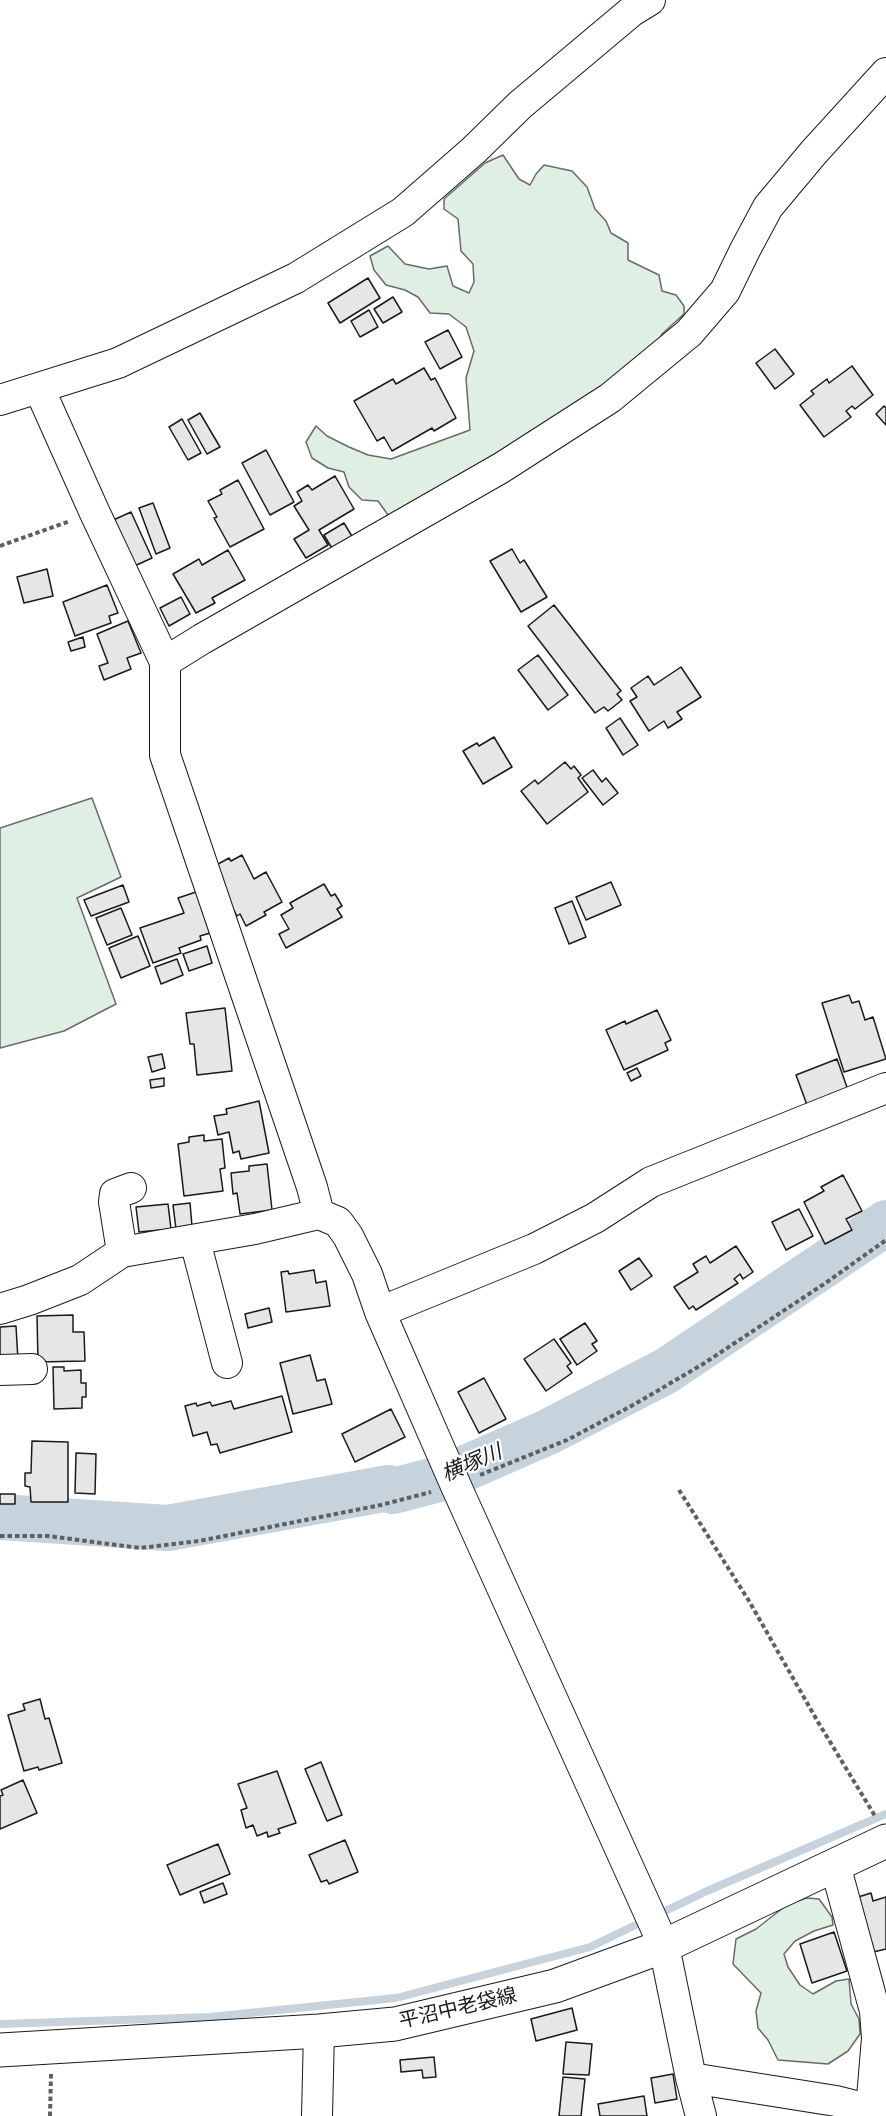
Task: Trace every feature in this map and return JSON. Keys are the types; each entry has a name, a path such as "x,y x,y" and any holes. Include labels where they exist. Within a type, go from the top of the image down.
{"main road":[{"name":"平沼中老袋線","path":"0,2050 319,2031 395,2024 544,1989 664,1946 835,1865 883,1832"}],"street":[{"path":"0,400 118,363 296,278 403,212 474,150 520,105 632,11 650,0"},
{"path":"165,662 501,468 610,398 689,333 726,291 768,207 821,144 886,73"},
{"path":"39,388 165,662 165,755 312,1187 319,1214"},
{"path":"380,1312 534,1249 595,1218 651,1182 886,1088"},
{"path":"122,1252 114,1202 115,1194 131,1188"},
{"path":"0,1309 80,1280 122,1252 195,1241 319,1214 338,1222 368,1274 380,1312 461,1497 664,1946 702,2116"},
{"path":"195,1241 227,1363"},
{"path":"0,1370 32,1369"},
{"path":"692,2078 836,2101 876,2113 877,2038 880,2010 835,1865"},
{"path":"317,2116 319,2031"}],"path":[{"path":"0,546 38,533"},
{"path":"680,1490 749,1601 883,1832"},
{"path":"50,2116 53,2047"}],"green space":[{"path":"503,155 519,179 530,185 544,165 572,171 587,187 595,209 606,221 611,233 628,243 628,260 659,275 662,291 676,295 684,306 684,314 662,334 653,350 602,391 391,519 378,501 362,500 349,487 344,472 328,468 312,458 306,442 316,426 327,436 349,447 368,455 391,459 470,430 466,378 474,351 466,327 449,314 430,313 418,297 405,290 386,285 374,270 370,256 388,246 405,264 429,269 447,266 453,286 469,293 474,282 473,264 461,251 458,219 444,209 444,199 485,163"},
{"path":"92,798 121,877 77,898 116,1004 64,1031 0,1048 0,828"},
{"path":"807,1898 819,1899 832,1917 833,1925 814,1931 795,1941 784,1954 788,1967 800,1985 813,1994 836,1981 849,1979 851,2004 859,2019 860,2034 848,2051 828,2064 778,2060 768,2040 758,2028 756,2011 761,1993 733,1964 736,1939 756,1929 788,1904"}],"building":[{"path":"368,278 380,298 340,323 328,303"},
{"path":"393,297 402,312 383,323 374,309"},
{"path":"369,310 378,327 360,337 351,321"},
{"path":"448,330 462,357 440,369 425,342"},
{"path":"775,349 794,374 775,389 756,363"},
{"path":"852,366 873,395 855,409 852,406 846,411 851,417 824,437 800,405 814,394 811,391 827,379 829,383"},
{"path":"424,368 431,380 435,378 456,418 434,431 432,428 392,451 384,437 377,441 354,401 393,379 396,384"},
{"path":"884,406 886,408 886,425 876,414"},
{"path":"200,413 220,447 207,454 188,420"},
{"path":"182,419 201,453 188,460 169,427"},
{"path":"266,450 294,502 270,515 242,463"},
{"path":"335,476 354,509 319,530 328,545 306,558 294,539 309,530 294,506 302,501 297,492 308,485 312,490"},
{"path":"238,480 264,529 230,547 214,518 217,517 208,501 222,494 220,490"},
{"path":"153,503 170,548 156,554 139,508"},
{"path":"131,512 152,558 130,568 109,522"},
{"path":"344,523 353,538 333,550 324,535"},
{"path":"512,549 520,563 524,560 547,597 521,612 490,561"},
{"path":"228,550 245,580 212,598 215,603 196,613 173,574 199,559 202,565"},
{"path":"47,569 53,596 24,603 17,577"},
{"path":"107,585 118,613 109,616 111,623 75,636 63,602"},
{"path":"181,597 190,614 169,626 160,608"},
{"path":"554,605 621,691 617,694 622,700 608,711 604,707 595,713 528,626"},
{"path":"128,621 141,653 127,658 131,669 104,680 99,666 108,663 97,634"},
{"path":"83,637 85,647 71,651 68,642"},
{"path":"538,655 568,695 548,710 518,670"},
{"path":"681,667 701,697 677,712 682,719 668,728 664,721 649,731 630,701 637,697 631,688 648,676 654,685"},
{"path":"620,718 638,745 623,755 606,728"},
{"path":"494,737 512,767 483,784 463,751 477,743 479,746"},
{"path":"565,762 571,769 574,766 581,775 578,778 588,792 547,824 521,791 535,780 538,784"},
{"path":"593,770 602,782 606,778 618,793 603,805 582,778"},
{"path":"242,855 254,879 266,872 282,902 264,912 266,915 246,926 240,914 237,916 211,868 229,858 231,861"},
{"path":"611,882 621,905 586,920 576,897"},
{"path":"324,884 331,896 335,894 342,906 337,909 342,917 286,948 279,934 289,929 281,915 293,908 290,903"},
{"path":"123,885 129,902 91,916 84,900"},
{"path":"196,892 210,933 200,936 201,940 179,948 181,953 153,963 140,928 184,913 178,898"},
{"path":"572,901 586,937 569,944 555,908"},
{"path":"121,908 132,935 107,945 96,918"},
{"path":"138,936 150,966 121,978 109,948"},
{"path":"207,946 212,963 189,971 183,954"},
{"path":"177,959 183,975 161,984 155,967"},
{"path":"849,995 852,1003 859,1001 865,1020 873,1017 886,1059 844,1072 822,1003"},
{"path":"225,1008 232,1071 197,1075 194,1044 190,1044 186,1013"},
{"path":"657,1010 671,1040 665,1043 668,1050 624,1070 606,1030"},
{"path":"162,1054 165,1068 152,1072 148,1057"},
{"path":"837,1059 848,1090 807,1105 796,1075"},
{"path":"637,1068 641,1076 631,1081 627,1073"},
{"path":"164,1078 164,1086 151,1088 150,1080"},
{"path":"259,1101 269,1153 241,1159 239,1151 233,1153 229,1132 218,1135 214,1116 227,1114 226,1109"},
{"path":"204,1135 204,1141 222,1139 225,1168 220,1169 223,1191 184,1196 178,1144 189,1142 189,1137"},
{"path":"267,1164 272,1210 240,1214 237,1193 233,1194 231,1173 249,1171 249,1166"},
{"path":"843,1175 862,1211 846,1219 852,1230 825,1244 804,1202 824,1191 821,1187"},
{"path":"190,1203 192,1226 176,1229 173,1205"},
{"path":"168,1204 171,1229 139,1232 136,1207"},
{"path":"799,1209 813,1236 786,1250 772,1222"},
{"path":"736,1246 753,1272 743,1279 740,1274 734,1279 738,1283 696,1310 693,1306 689,1309 674,1287 698,1272 693,1264 706,1256 710,1263"},
{"path":"639,1258 652,1276 631,1290 619,1271"},
{"path":"314,1270 316,1283 326,1281 330,1306 286,1312 281,1272 288,1271 289,1274"},
{"path":"269,1308 272,1322 248,1328 245,1314"},
{"path":"73,1315 73,1332 84,1332 85,1361 38,1362 37,1316"},
{"path":"585,1323 597,1341 592,1344 597,1351 577,1365 560,1339"},
{"path":"16,1326 18,1360 0,1362 0,1327"},
{"path":"554,1339 571,1363 567,1366 572,1373 546,1391 524,1359"},
{"path":"310,1355 317,1381 325,1379 332,1404 293,1414 280,1363"},
{"path":"53,1367 64,1367 64,1371 81,1370 81,1383 86,1383 86,1397 82,1397 82,1408 54,1409"},
{"path":"484,1378 506,1419 479,1433 458,1392"},
{"path":"282,1396 292,1432 220,1453 217,1444 211,1445 207,1432 193,1436 185,1406 196,1403 197,1406 210,1402 212,1406 231,1401 234,1409"},
{"path":"391,1409 405,1437 355,1462 342,1434"},
{"path":"32,1441 68,1442 68,1502 31,1502 30,1487 25,1486 25,1473 31,1473"},
{"path":"76,1453 96,1454 95,1494 75,1493"},
{"path":"0,1494 15,1494 15,1504 0,1504"},
{"path":"40,1699 45,1719 49,1718 62,1763 39,1770 38,1767 24,1771 8,1715 25,1710 23,1704"},
{"path":"321,1762 342,1815 327,1821 305,1769"},
{"path":"277,1771 296,1823 278,1829 280,1833 268,1837 267,1832 257,1836 253,1825 246,1828 241,1810 247,1808 238,1784"},
{"path":"23,1780 37,1813 0,1829 0,1796 3,1795 1,1790"},
{"path":"345,1840 358,1872 329,1884 327,1880 321,1882 309,1855"},
{"path":"218,1844 230,1874 180,1895 167,1865"},
{"path":"223,1883 227,1894 204,1903 200,1892"},
{"path":"871,1893 873,1901 886,1897 886,1949 869,1953 855,1898"},
{"path":"834,1932 847,1971 812,1983 800,1944"},
{"path":"572,2008 577,2030 536,2041 531,2019"},
{"path":"566,2042 592,2044 589,2075 563,2074"},
{"path":"434,2057 436,2077 423,2078 422,2070 401,2072 400,2060"},
{"path":"673,2074 677,2099 655,2103 651,2078"},
{"path":"563,2077 585,2079 581,2116 559,2116"},
{"path":"644,2096 647,2116 600,2116 598,2104"}],"waterway":[{"name":"横塚川","path":"0,1517 168,1528 389,1488 393,1491 443,1478 548,1432 666,1371 886,1223"},
{"path":"657,1915 886,1814"},
{"path":"0,2024 210,2017 396,1998 590,1947 646,1920"}]}
